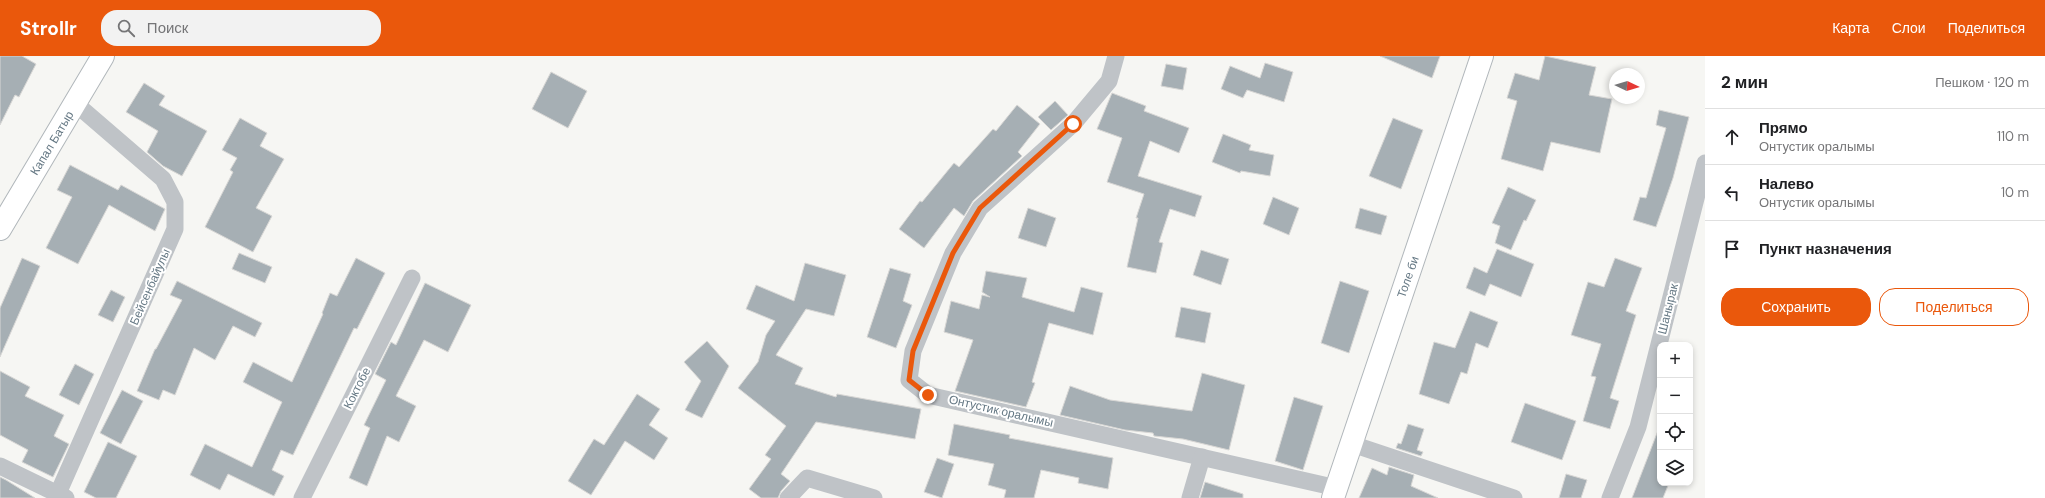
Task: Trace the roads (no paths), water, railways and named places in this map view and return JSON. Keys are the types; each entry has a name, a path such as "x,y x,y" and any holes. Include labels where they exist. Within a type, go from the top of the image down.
{"main road":[{"name":"Капал Батыр","path":"0,229 76,104 103,56"},
{"name":"Толе би","path":"1335,493 1482,56"}],"street":[{"name":"Онтустик оралымы","path":"1116,56 1109,81 1073,124 980,208 950,260 913,351 909,380 928,395 1202,457 1335,493"},
{"name":"Бейсенбайулы","path":"60,497 175,229 175,202 163,178 76,104"},
{"name":"Шанырак","path":"1610,498 1638,427 1705,163"},
{"name":"Коктобе","path":"302,498 412,278"},
{"path":"1352,444 1514,498"},
{"path":"1190,498 1202,457"},
{"path":"0,466 60,497"},
{"path":"788,498 807,478 874,498"}]}
